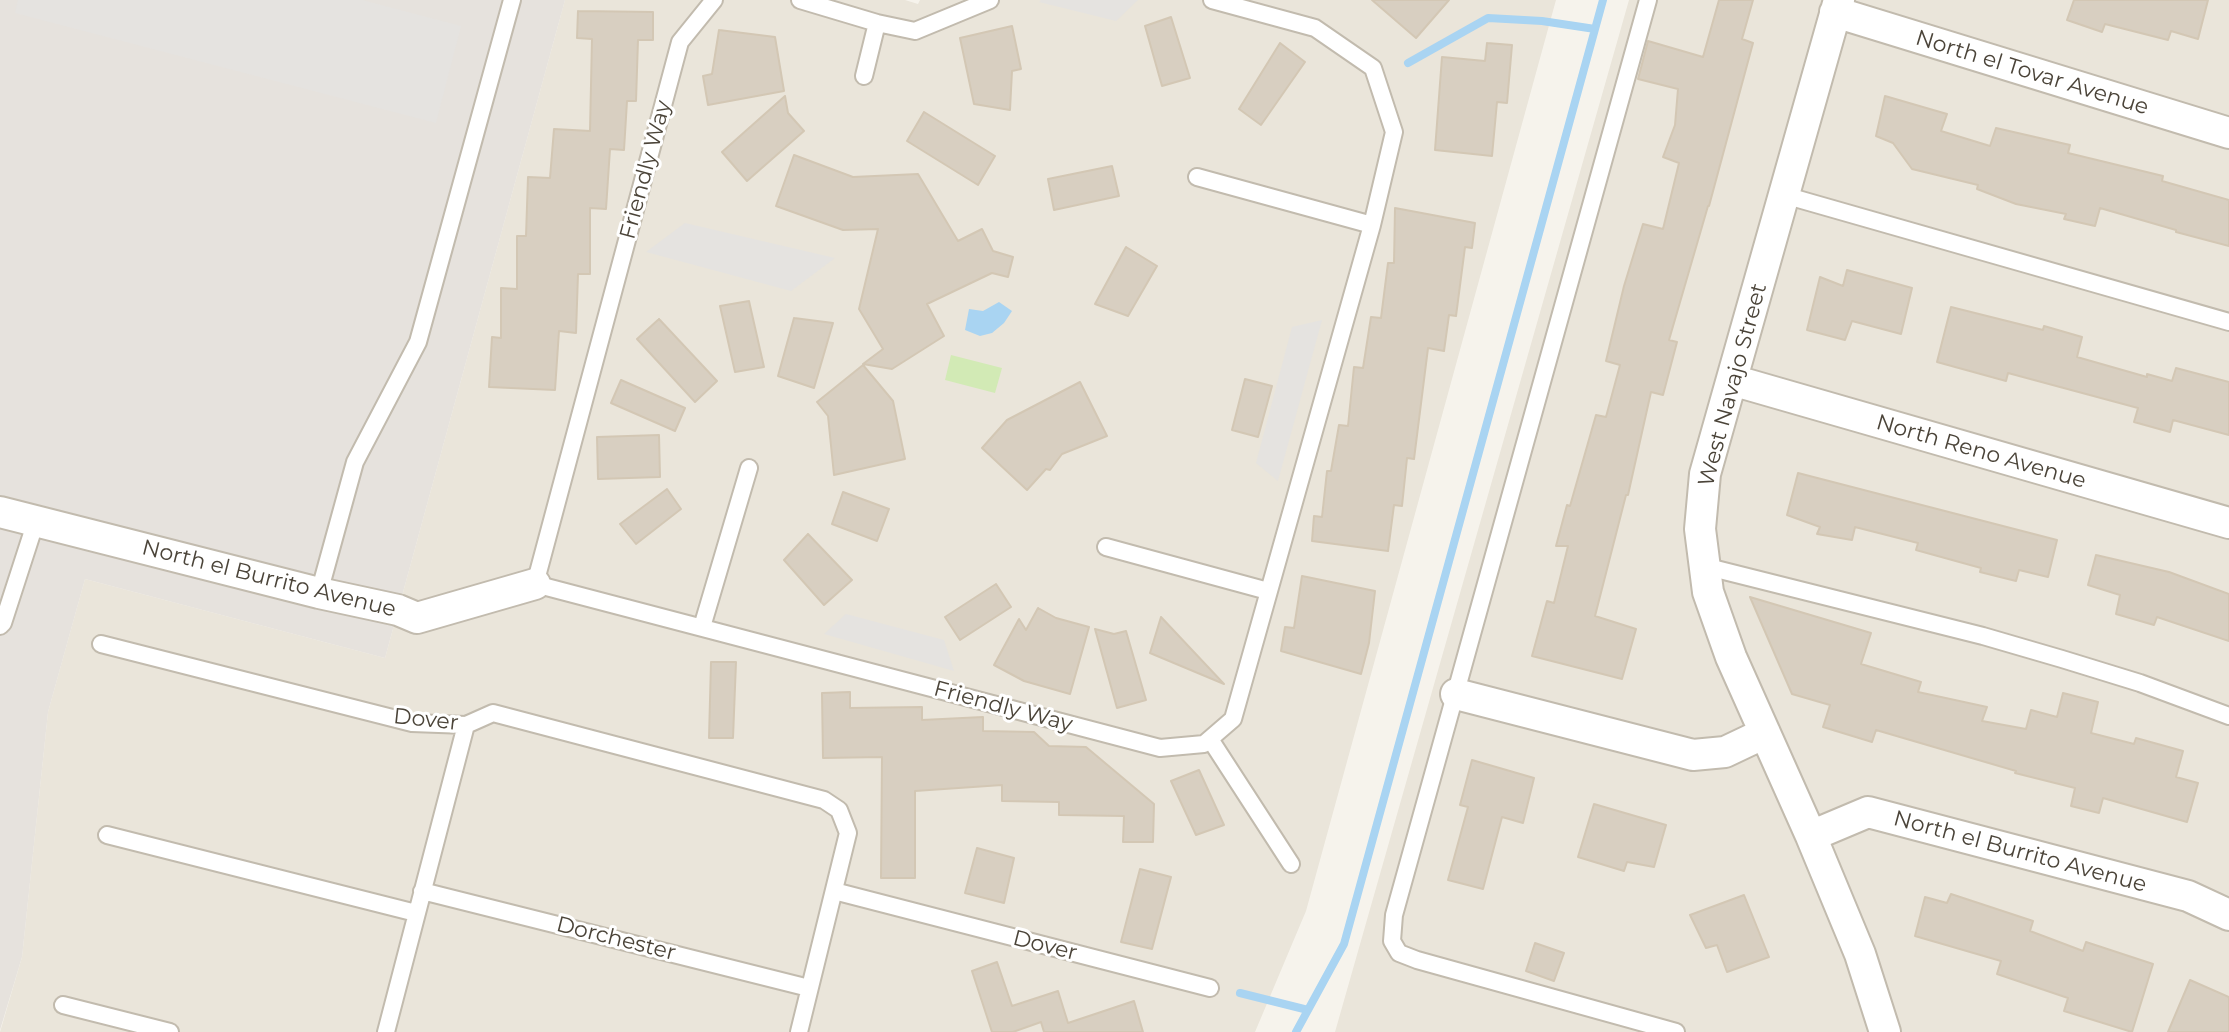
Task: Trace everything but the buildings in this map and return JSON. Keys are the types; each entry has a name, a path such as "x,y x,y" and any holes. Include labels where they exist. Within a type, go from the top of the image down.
{"street":[{"name":"North el Tovar Avenue","path":"1837,6 2229,133"},
{"name":"West Navajo Street","path":"1837,6 1705,474 1700,529 1708,592 1731,657 1860,954 1885,1032"},
{"name":"North Reno Avenue","path":"1732,380 2229,523"},
{"name":"North el Burrito Avenue","path":"0,512 398,610 417,618 535,584"},
{"path":"1456,694 1693,755 1725,752 1765,733"},
{"name":"North el Burrito Avenue","path":"1811,836 1868,812 2188,896 2229,915"}],"lane":[{"path":"319,593 355,462 418,342 512,0"},
{"name":"Friendly Way","path":"714,0 680,42 535,584 1160,748 1204,744 1210,739"},
{"path":"800,0 915,31 990,0"},
{"path":"1212,0 1315,28 1373,68 1394,132 1372,225 1233,719 1210,739 1291,864"},
{"path":"1648,0 1394,915 1392,941 1399,953 1417,960 1676,1032"},
{"path":"864,76 877,23"},
{"path":"1197,177 1372,225"},
{"path":"1784,195 2229,322"},
{"path":"702,627 749,468"},
{"path":"0,626 36,521"},
{"path":"1106,547 1268,591"},
{"path":"1704,566 2022,647 2140,683 2229,716"},
{"name":"Dover","path":"101,644 412,723 466,725 493,713 824,800 839,810 848,833 834,891 1210,988"},
{"path":"386,1032 466,725"},
{"path":"107,835 416,913"},
{"name":"Dorchester","path":"422,891 809,988"},
{"path":"799,1032 834,891"},
{"path":"63,1005 170,1032"}],"shaded area":[{"path":"0,0 565,0 385,658 85,579 48,712 22,957 0,1030"},
{"path":"18,0 362,0 461,26 436,123 15,13"},
{"path":"565,0 905,0 918,4 920,0 1556,0 1306,911 1255,1032 0,1032 22,957 48,712 85,579 385,658"},
{"path":"1138,0 1116,21 1039,2"},
{"path":"1629,0 2229,0 2229,1032 1335,1032"},
{"path":"685,223 835,258 791,291 646,252"},
{"path":"1322,320 1278,481 1256,463 1292,327"},
{"path":"846,614 944,640 954,671 824,634"}],"green space":[{"path":"951,355 1002,368 995,393 945,380"}],"water":[{"path":"999,302 1012,311 992,333 980,336 965,330 969,309 983,311"}],"waterway":[{"path":"1296,1032 1344,944 1603,0"},
{"path":"1408,63 1488,18 1542,21 1595,29"},
{"path":"1240,993 1308,1010"}]}
